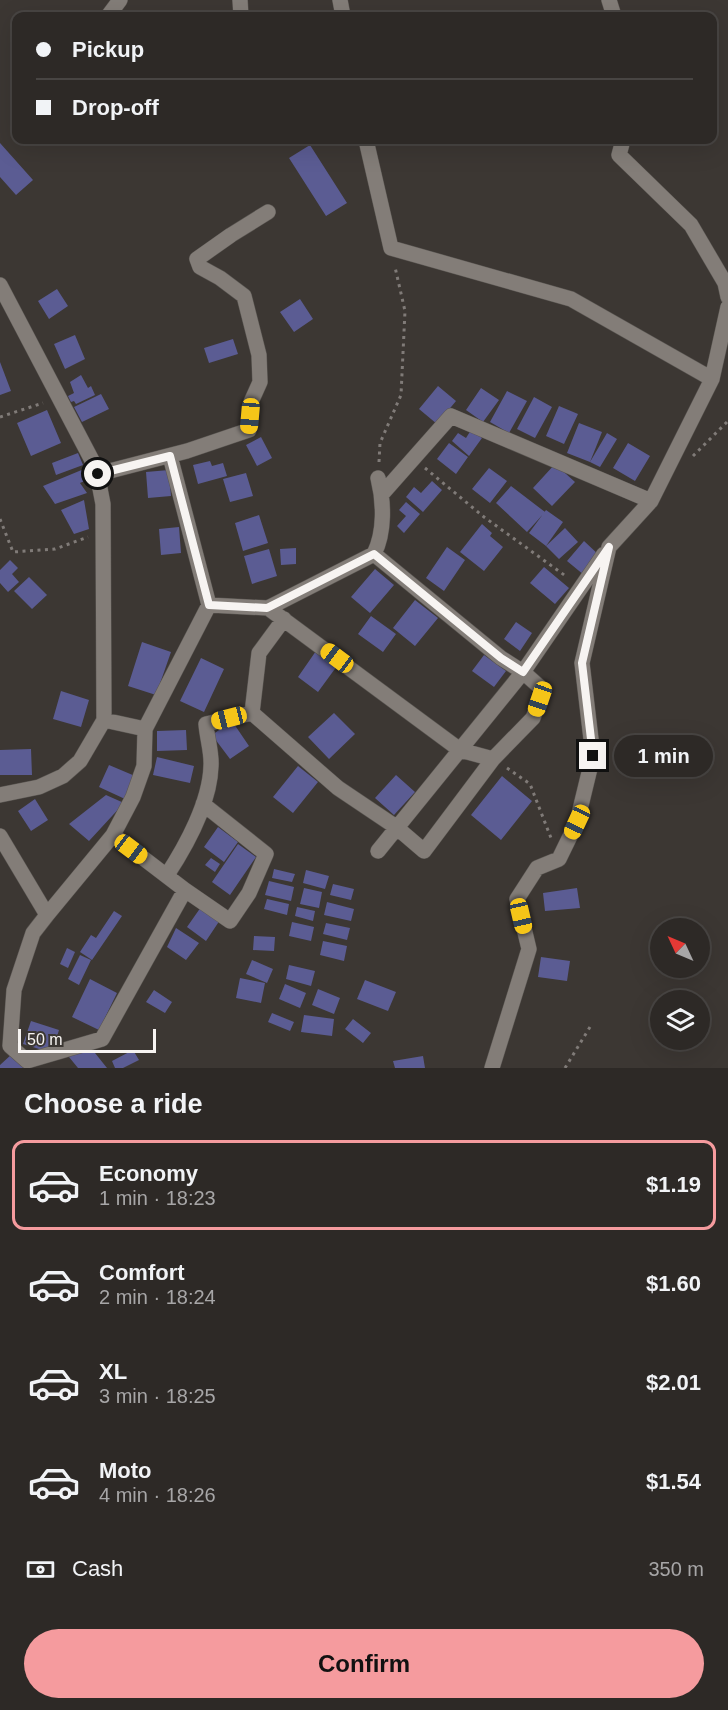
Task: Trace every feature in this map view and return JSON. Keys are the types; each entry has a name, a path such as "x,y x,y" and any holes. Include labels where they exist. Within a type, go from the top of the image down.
{"street":[{"path":"367,144 391,248 571,298 712,379"},
{"path":"622,144 619,155 691,225 725,283 728,297"},
{"path":"98,474 170,456 231,438 249,430 251,402 260,382 259,355 244,296 220,278 200,267 198,259 268,212"},
{"path":"0,285 98,474 103,504 104,720 80,760 63,776 39,788 0,795"},
{"path":"378,851 523,672 609,547 651,501 712,379 728,307"},
{"path":"209,605 267,608 374,554 380,542 380,486 414,459 451,416 651,501"},
{"path":"170,456 209,605 145,729 144,766 133,797 113,835 33,933 14,990 10,1046 27,1060 102,1039 185,890"},
{"path":"492,1068 529,949 518,899 537,868 559,859 577,822 593,756 582,663 609,547"},
{"path":"252,713 338,788 396,827 424,851 493,759 534,718 541,688 374,554"},
{"path":"267,608 460,750 493,759"},
{"path":"252,713 260,653 284,619"},
{"path":"167,875 182,852 203,804 211,766 206,724 252,713"},
{"path":"104,720 145,729"},
{"path":"113,835 230,921 249,893 266,854 203,804"},
{"path":"0,836 47,915"}],"path":[{"path":"380,486 380,443 401,395 403,363 405,311 391,248"},
{"path":"0,417 59,397"},
{"path":"414,459 484,517 582,589"},
{"path":"0,519 13,552 56,549 102,532"},
{"path":"493,759 530,783 559,859"},
{"path":"565,1068 590,1028"}],"building":[{"path":"0,143 33,180 16,195 0,177"},
{"path":"310,145 347,203 326,216 289,158"},
{"path":"57,289 68,306 49,319 38,301"},
{"path":"300,299 313,319 294,332 280,312"},
{"path":"75,335 85,359 65,369 54,344"},
{"path":"233,339 238,354 209,363 204,348"},
{"path":"0,362 11,391 0,395"},
{"path":"81,375 88,388 91,386 95,395 76,404 74,401 71,402 68,396 74,393 70,382"},
{"path":"438,386 456,401 437,424 419,409"},
{"path":"481,388 499,400 483,422 466,410"},
{"path":"507,391 527,401 509,433 490,422"},
{"path":"101,394 109,409 82,422 74,407"},
{"path":"534,397 552,407 535,438 517,429"},
{"path":"559,406 578,414 564,444 546,436"},
{"path":"47,410 61,443 31,456 17,423"},
{"path":"579,423 602,432 590,462 567,453"},
{"path":"471,430 482,438 469,456 452,441 458,433 466,438"},
{"path":"607,433 617,439 600,467 590,462"},
{"path":"261,437 272,458 257,466 246,445"},
{"path":"449,443 468,457 456,474 437,459"},
{"path":"628,443 650,456 635,481 613,468"},
{"path":"78,453 83,465 56,475 52,463"},
{"path":"210,461 212,466 223,463 227,476 198,484 193,465"},
{"path":"555,464 575,482 552,506 533,488"},
{"path":"489,468 507,481 490,503 472,489"},
{"path":"84,469 89,479 80,483 87,493 55,504 43,486"},
{"path":"169,470 171,496 148,498 146,472"},
{"path":"246,473 253,496 230,502 223,479"},
{"path":"432,481 442,490 423,512 406,497 414,487 421,493"},
{"path":"511,486 545,512 527,532 496,503"},
{"path":"84,500 89,529 74,534 61,510"},
{"path":"406,502 420,514 404,533 397,526 406,516 399,510"},
{"path":"546,510 563,522 546,546 529,533"},
{"path":"259,515 268,543 243,551 235,523"},
{"path":"482,524 492,533 490,536 503,547 484,571 460,552"},
{"path":"179,527 181,553 161,555 159,529"},
{"path":"565,528 578,542 559,559 546,546"},
{"path":"584,541 600,556 584,575 567,561"},
{"path":"447,547 465,560 444,591 426,578"},
{"path":"296,548 296,564 281,565 280,549"},
{"path":"269,549 277,576 252,584 244,556"},
{"path":"10,560 18,568 12,574 19,582 8,592 0,583 0,570"},
{"path":"544,567 569,588 555,604 530,583"},
{"path":"375,569 394,585 370,613 351,597"},
{"path":"29,577 47,595 32,609 14,591"},
{"path":"415,600 438,618 415,646 393,628"},
{"path":"371,616 396,634 383,652 358,634"},
{"path":"516,622 532,633 520,651 504,639"},
{"path":"142,642 171,652 156,695 128,686"},
{"path":"316,651 337,666 318,692 298,677"},
{"path":"484,655 506,671 494,687 472,671"},
{"path":"201,658 224,669 204,712 180,701"},
{"path":"61,691 89,700 81,727 53,719"},
{"path":"334,713 355,734 329,759 308,737"},
{"path":"232,721 249,746 230,759 212,735"},
{"path":"186,730 187,750 157,751 157,731"},
{"path":"31,749 32,775 0,775 0,750"},
{"path":"157,757 194,766 190,783 153,775"},
{"path":"109,765 135,776 125,799 99,787"},
{"path":"298,766 318,782 293,813 273,797"},
{"path":"396,775 415,792 394,815 375,798"},
{"path":"502,776 532,801 501,840 471,815"},
{"path":"106,795 124,803 89,841 69,824"},
{"path":"35,799 48,820 31,831 18,811"},
{"path":"218,827 238,842 224,862 204,847"},
{"path":"238,844 256,857 230,895 212,882"},
{"path":"211,858 220,864 215,872 205,865"},
{"path":"274,869 295,874 292,882 272,878"},
{"path":"306,870 329,876 325,889 303,883"},
{"path":"269,881 294,887 291,901 265,895"},
{"path":"333,884 354,889 351,900 330,895"},
{"path":"304,888 322,892 319,908 300,904"},
{"path":"577,888 580,908 545,911 543,893"},
{"path":"267,899 289,904 287,915 264,909"},
{"path":"327,902 354,909 351,921 324,915"},
{"path":"201,907 220,920 206,941 187,927"},
{"path":"297,907 315,911 313,921 295,916"},
{"path":"114,911 122,916 92,960 80,952 91,935 96,938"},
{"path":"292,922 314,927 311,941 289,936"},
{"path":"326,923 350,928 347,940 323,934"},
{"path":"176,928 199,943 186,960 167,947"},
{"path":"254,936 275,937 274,951 253,950"},
{"path":"323,941 347,946 344,961 320,955"},
{"path":"67,948 75,952 68,968 60,964"},
{"path":"80,955 91,960 79,985 68,979"},
{"path":"541,957 570,961 567,981 538,977"},
{"path":"252,960 273,969 267,983 246,974"},
{"path":"289,965 315,971 311,986 286,979"},
{"path":"240,978 265,983 261,1003 236,998"},
{"path":"90,979 117,993 99,1030 72,1017"},
{"path":"365,980 396,992 388,1011 357,999"},
{"path":"285,984 306,993 300,1008 279,999"},
{"path":"318,989 340,998 334,1014 312,1005"},
{"path":"154,990 172,1002 165,1013 146,1002"},
{"path":"272,1013 294,1022 290,1031 268,1022"},
{"path":"304,1015 334,1019 332,1036 301,1032"},
{"path":"353,1019 371,1033 363,1043 345,1029"},
{"path":"31,1021 59,1030 52,1053 23,1044"},
{"path":"87,1043 107,1068 78,1068 69,1057"},
{"path":"133,1050 139,1060 123,1068 115,1068 112,1061"},
{"path":"12,1054 25,1068 0,1068 0,1065"},
{"path":"423,1056 425,1068 395,1068 393,1061"}],"route":[{"path":"98,474 170,456 209,605 267,608 374,554 501,658 523,672 609,547 599,598 582,663 593,756"}]}
